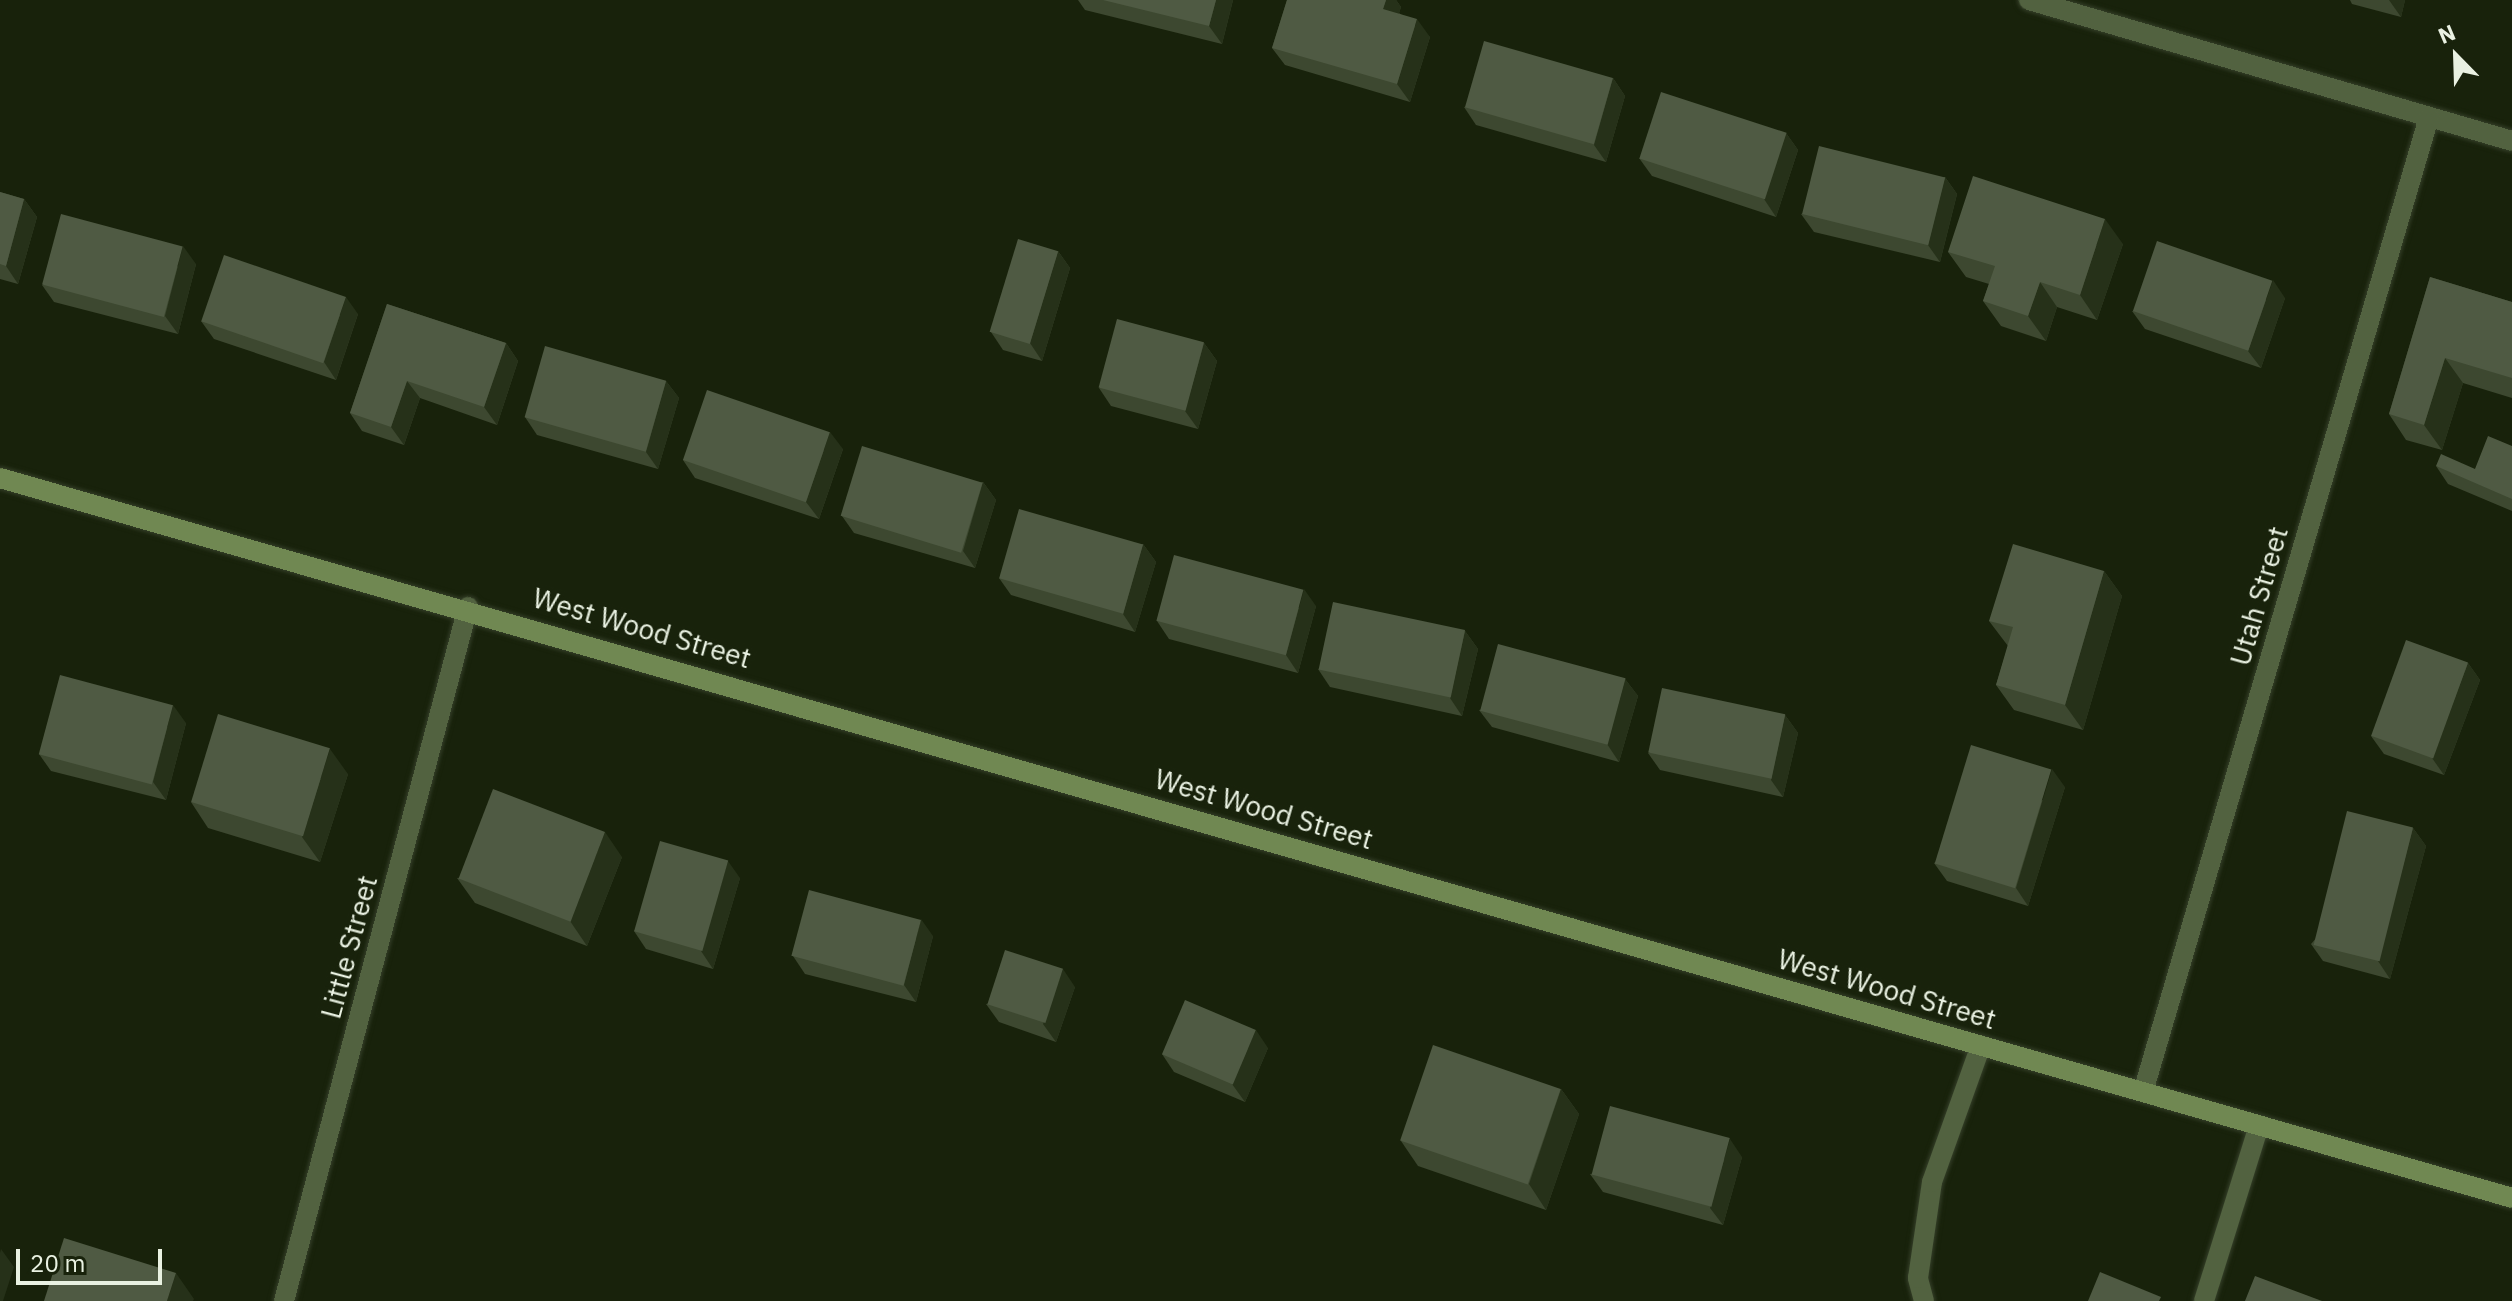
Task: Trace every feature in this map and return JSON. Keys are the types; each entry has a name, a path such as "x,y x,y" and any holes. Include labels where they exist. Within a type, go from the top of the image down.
{"street":[{"path":"2029,0 2512,141"},
{"name":"Utah Street","path":"2143,1092 2429,117"},
{"name":"West Wood Street","path":"0,478 468,607 2512,1198"},
{"name":"Little Street","path":"284,1301 468,607"},
{"path":"1924,1301 1918,1278 1932,1182 1981,1045"},
{"path":"2204,1301 2259,1125"}],"building":[{"path":"1103,0 1216,0 1209,26"},
{"path":"1287,0 1386,0 1383,9 1417,19 1397,84 1272,48"},
{"path":"1484,41 1613,78 1594,144 1465,107"},
{"path":"1661,92 1787,133 1765,199 1639,159"},
{"path":"1819,146 1945,177 1928,245 1802,214"},
{"path":"1973,176 2105,219 2080,295 2040,282 2028,316 1983,301 1995,266 1948,252"},
{"path":"0,192 24,199 6,266 0,264"},
{"path":"61,214 183,247 164,317 42,285"},
{"path":"1018,239 1058,251 1030,344 990,332"},
{"path":"2157,241 2272,281 2248,351 2133,311"},
{"path":"224,255 346,297 323,363 201,321"},
{"path":"2430,277 2512,302 2512,378 2445,358 2424,425 2389,414"},
{"path":"387,304 506,343 484,407 407,381 391,427 350,413"},
{"path":"1117,319 1204,342 1186,411 1099,388"},
{"path":"545,346 666,381 646,452 525,417"},
{"path":"707,390 830,432 806,502 683,460"},
{"path":"2488,436 2512,446 2512,499 2436,466 2441,454 2475,469"},
{"path":"862,446 982,483 961,553 841,516"},
{"path":"1019,509 1143,545 1123,614 999,578"},
{"path":"2013,544 2104,571 2065,705 1996,685 2013,627 1989,621"},
{"path":"1174,555 1303,590 1286,655 1156,621"},
{"path":"1333,602 1465,630 1451,698 1319,669"},
{"path":"2406,640 2468,663 2433,758 2371,736"},
{"path":"1498,644 1626,678 1608,745 1480,711"},
{"path":"60,675 173,705 152,784 39,754"},
{"path":"1662,688 1785,714 1772,779 1648,753"},
{"path":"218,714 330,748 303,836 191,802"},
{"path":"1971,745 2051,770 2015,888 1935,864"},
{"path":"493,789 605,832 571,922 459,879"},
{"path":"2347,811 2413,827 2380,961 2314,945"},
{"path":"660,841 728,861 702,951 634,931"},
{"path":"809,890 921,920 903,986 791,956"},
{"path":"1005,950 1063,969 1045,1023 987,1004"},
{"path":"1185,1000 1256,1030 1233,1084 1162,1054"},
{"path":"1433,1045 1561,1089 1528,1184 1400,1140"},
{"path":"1610,1106 1730,1138 1711,1207 1592,1175"},
{"path":"64,1238 176,1273 167,1301 44,1301"},
{"path":"2100,1272 2161,1297 2159,1301 2088,1301"},
{"path":"2255,1276 2322,1301 2245,1301"}]}
